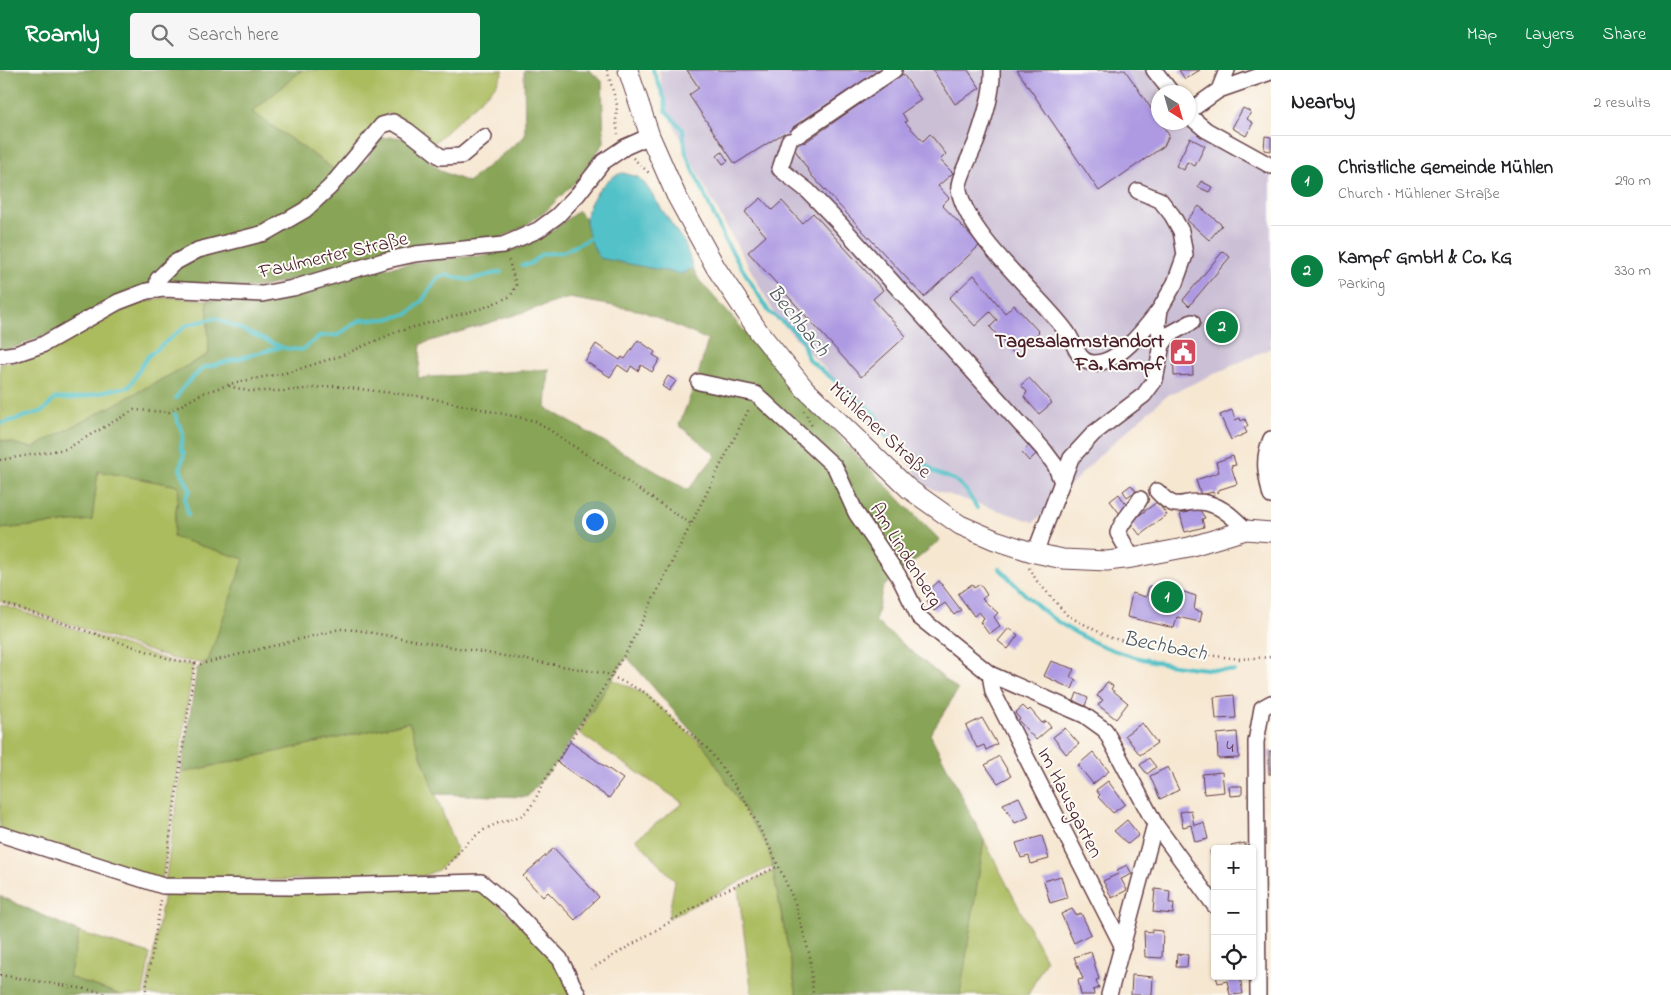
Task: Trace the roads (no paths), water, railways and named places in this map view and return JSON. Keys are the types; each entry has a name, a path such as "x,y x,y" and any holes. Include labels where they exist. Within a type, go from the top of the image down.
{"main road":[{"name":"Mühlener Straße","path":"628,70 650,136 676,194 716,268 759,332 805,389 916,494 960,525 995,540 1028,559 1107,561 1188,547 1246,530 1271,532"}],"street":[{"path":"894,70 794,138 780,169 808,191 913,303 1043,449 1055,465 1062,482"},
{"path":"992,70 993,81 983,120 958,187 964,206 985,239 1017,278 1044,303 1061,324 1085,362 1096,364 1120,353 1131,344 1160,309 1175,283 1185,255 1181,231 1172,215 1160,200 1138,192"},
{"path":"1154,70 1166,85"},
{"path":"1219,90 1227,70"},
{"path":"1196,107 1219,90 1271,72"},
{"path":"1196,121 1206,130 1271,166"},
{"path":"157,290 158,279 174,263 198,250 265,233 305,210 330,187 382,126 393,122 408,131 441,157 461,156 484,137"},
{"name":"Faulmerter Straße","path":"0,356 15,354 42,345 118,302 147,291 262,294 293,288 382,261 415,254 503,245 538,230 557,216 578,194 603,162 625,147 650,136"},
{"path":"1160,309 1158,325 1162,346"},
{"path":"1028,559 1071,458 1094,433 1144,395 1155,380 1162,346 1170,334 1192,322"},
{"name":"Am Lindenberg","path":"699,382 756,394 835,467 856,513 898,575 920,617 990,674 1084,716 1105,730 1155,824 1211,901"},
{"path":"1269,447 1264,470 1271,496"},
{"path":"1156,491 1164,500 1177,506 1206,502 1228,512 1246,530"},
{"path":"1132,558 1118,533 1120,527 1134,510 1140,499"},
{"name":"Im Hausgarten","path":"990,674 992,692 1123,947"},
{"path":"1258,995 1261,967 1256,742 1262,708 1271,703"},
{"path":"1109,995 1155,824"},
{"path":"0,834 163,886 290,887 482,882 509,906 560,959 578,995"}],"water":[{"path":"623,173 638,177 645,184 685,244 693,268 681,274 599,258 588,231 587,214 598,191 610,179"}],"waterway":[{"name":"Bechbach","path":"653,70 665,100 666,111 683,130 686,154 726,242 769,312 792,329 802,340 808,359 876,414 886,437 916,456 934,472 955,480 966,490 977,508"},
{"path":"522,265 530,264 542,254 563,252 593,237"},
{"path":"0,424 43,411 56,398 83,397 129,387 148,356 187,325 215,318 284,348 302,350 320,336 338,335 360,320 386,319 408,314 422,301 438,277 446,275 468,280 501,272"},
{"path":"176,398 184,386 203,368 281,347"},
{"path":"175,414 183,434 181,448 184,454 180,469 190,490 185,499 188,515"},
{"name":"Bechbach","path":"999,568 1046,613 1067,628 1089,640 1135,657 1183,666 1234,671"}],"place":[{"name":"Kampf GmbH & Co. KG","path":"1222,327"},
{"name":"Tagesalarmstandort Fa. Kampf","path":"1183,352"},
{"name":"Christliche Gemeinde Mühlen","path":"1167,597"}]}
